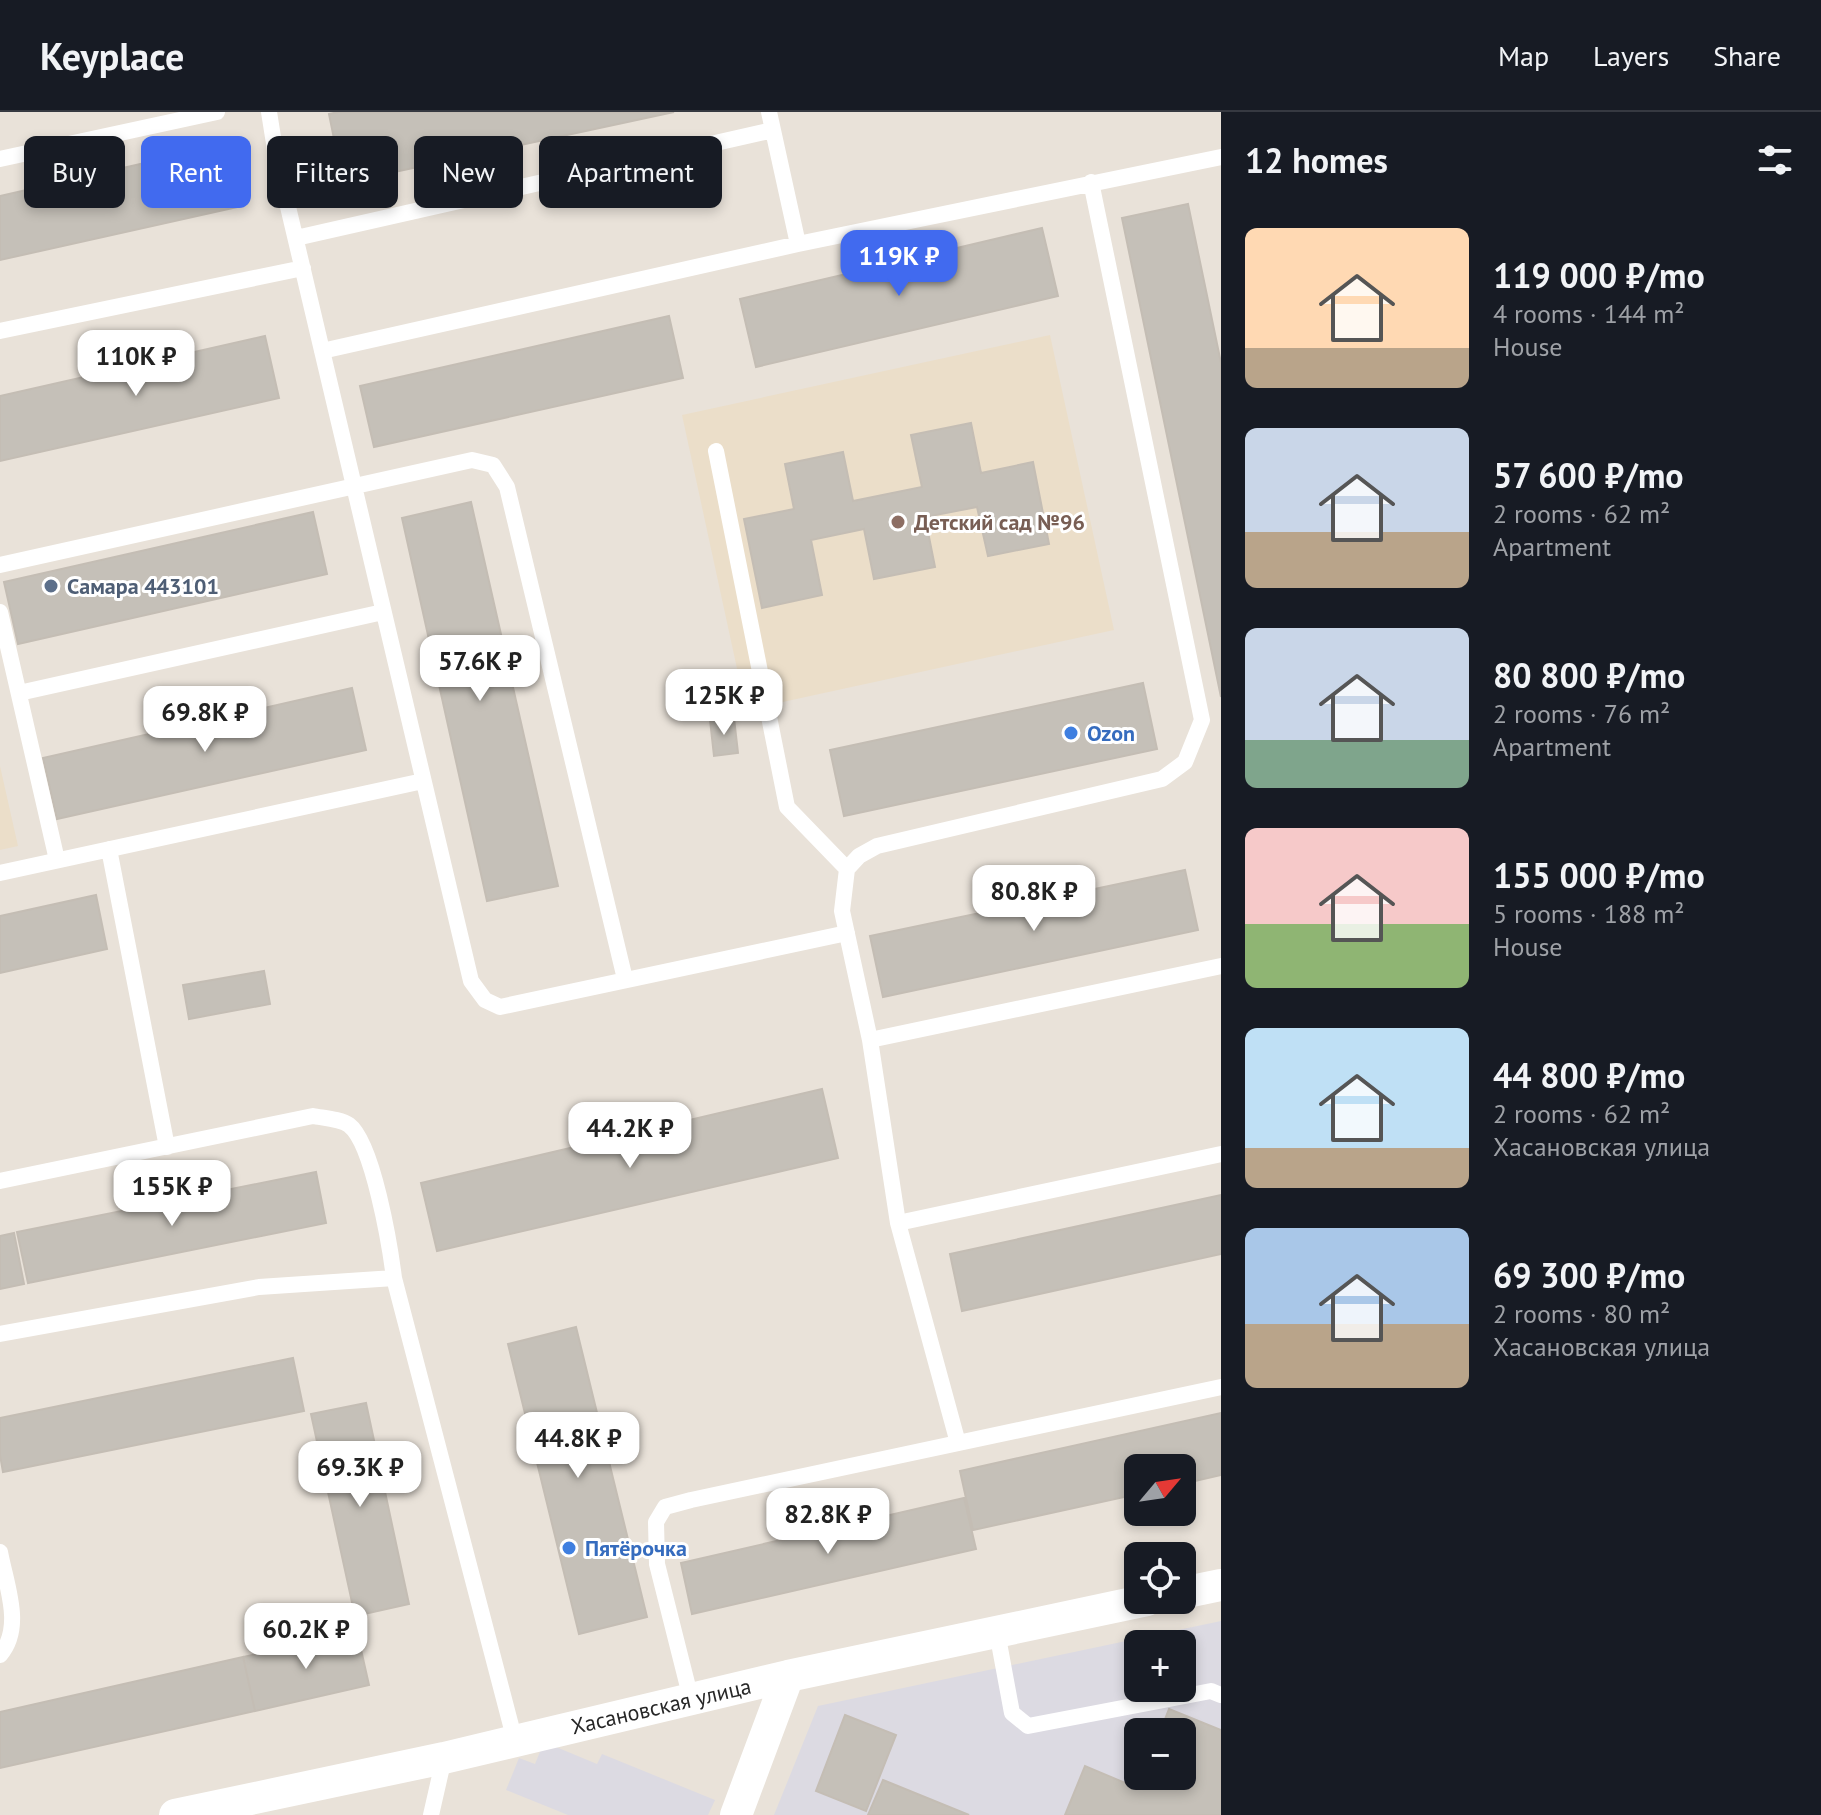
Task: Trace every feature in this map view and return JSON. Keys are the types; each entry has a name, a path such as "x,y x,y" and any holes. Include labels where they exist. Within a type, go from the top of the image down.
{"street":[{"path":"1196,1590 1221,1585"},
{"name":"Хасановская улица","path":"175,1815 444,1758 788,1676 1124,1605"},
{"path":"736,1815 788,1676"}],"lane":[{"path":"0,159 217,112"},
{"path":"269,112 322,351 471,981 485,1000 500,1007 847,933"},
{"path":"769,112 798,244"},
{"path":"296,238 773,130"},
{"path":"322,351 798,244 1221,157"},
{"path":"958,1443 898,1223 870,1040 842,911 847,869 859,856 877,846 1162,779 1185,762 1202,720 1091,182"},
{"path":"0,331 303,268"},
{"path":"716,451 787,807 847,869"},
{"path":"0,565 353,484 472,460 493,465 507,487 625,979"},
{"path":"0,612 57,860"},
{"path":"19,693 383,612"},
{"path":"0,873 423,781"},
{"path":"109,849 167,1147"},
{"path":"870,1040 1221,966"},
{"path":"0,1181 313,1116 347,1123 361,1138 387,1228 394,1278 515,1741"},
{"path":"898,1223 1221,1154"},
{"path":"0,1334 259,1287 394,1278"},
{"path":"691,1699 657,1564 656,1522 665,1507 1221,1387"},
{"path":"0,1552 13,1619 13,1637 0,1655"},
{"path":"997,1632 1012,1713 1028,1726 1211,1691 1221,1695"},
{"path":"431,1815 444,1758"}],"shaded area":[{"name":"Детский сад №96","path":"1050,335 1114,630 746,710 682,415"},
{"path":"0,766 18,846 0,850"},
{"path":"1221,1621 1221,1815 774,1815 818,1706 1124,1641 1124,1702 1196,1702 1196,1630 1178,1630"},
{"path":"544,1742 597,1764 602,1754 715,1800 708,1815 568,1815 506,1790 519,1758 535,1764"}],"building":[{"path":"674,112 562,136 539,136 539,141 523,144 523,136 414,136 414,168 398,171 398,136 333,136 329,114"},
{"path":"141,164 141,208 233,208 0,260 0,196 24,191 24,208 125,208 125,167"},
{"path":"1188,204 1221,363 1221,697 1122,218"},
{"path":"1042,228 1058,296 756,367 740,299"},
{"path":"669,316 683,378 374,447 360,386"},
{"path":"265,336 279,398 0,461 0,396"},
{"path":"971,423 981,473 1033,462 1049,544 988,556 977,507 925,517 935,567 874,579 864,529 811,540 822,595 762,608 744,519 794,509 785,464 843,452 853,501 922,487 911,435"},
{"path":"471,502 558,886 487,901 402,518"},
{"path":"313,512 327,574 18,644 4,582"},
{"path":"1143,683 1157,749 844,816 830,750"},
{"path":"352,688 366,750 57,819 43,758"},
{"path":"734,718 738,753 714,756 710,720"},
{"path":"1185,870 1198,930 883,997 870,936"},
{"path":"96,895 107,949 0,973 0,916"},
{"path":"264,971 270,1004 189,1019 183,985"},
{"path":"822,1089 838,1158 437,1251 421,1183"},
{"path":"316,1172 326,1223 28,1283 17,1232"},
{"path":"1221,1195 1221,1254 962,1311 950,1254"},
{"path":"14,1233 24,1284 0,1289 0,1236"},
{"path":"576,1327 647,1617 579,1634 508,1344"},
{"path":"293,1358 304,1411 3,1472 0,1418"},
{"path":"366,1403 409,1604 355,1616 311,1414"},
{"path":"1221,1413 1221,1475 1196,1481 1196,1454 1124,1454 1124,1497 973,1530 960,1471"},
{"path":"964,1498 976,1549 692,1614 681,1563"},
{"path":"357,1632 369,1685 255,1711 243,1657"},
{"path":"243,1657 255,1711 0,1768 0,1712"},
{"path":"1169,1709 1191,1718 1165,1718"},
{"path":"845,1715 896,1735 866,1811 816,1791"},
{"path":"1196,1720 1221,1730 1221,1815 1065,1815 1085,1766 1124,1782 1124,1790 1196,1790"},
{"path":"883,1780 969,1815 868,1815"}],"place":[{"name":"Детский сад №96","path":"898,522"},
{"name":"Самара 443101","path":"51,586"},
{"name":"Ozon","path":"1071,733"},
{"name":"Пятёрочка","path":"569,1548"}]}
